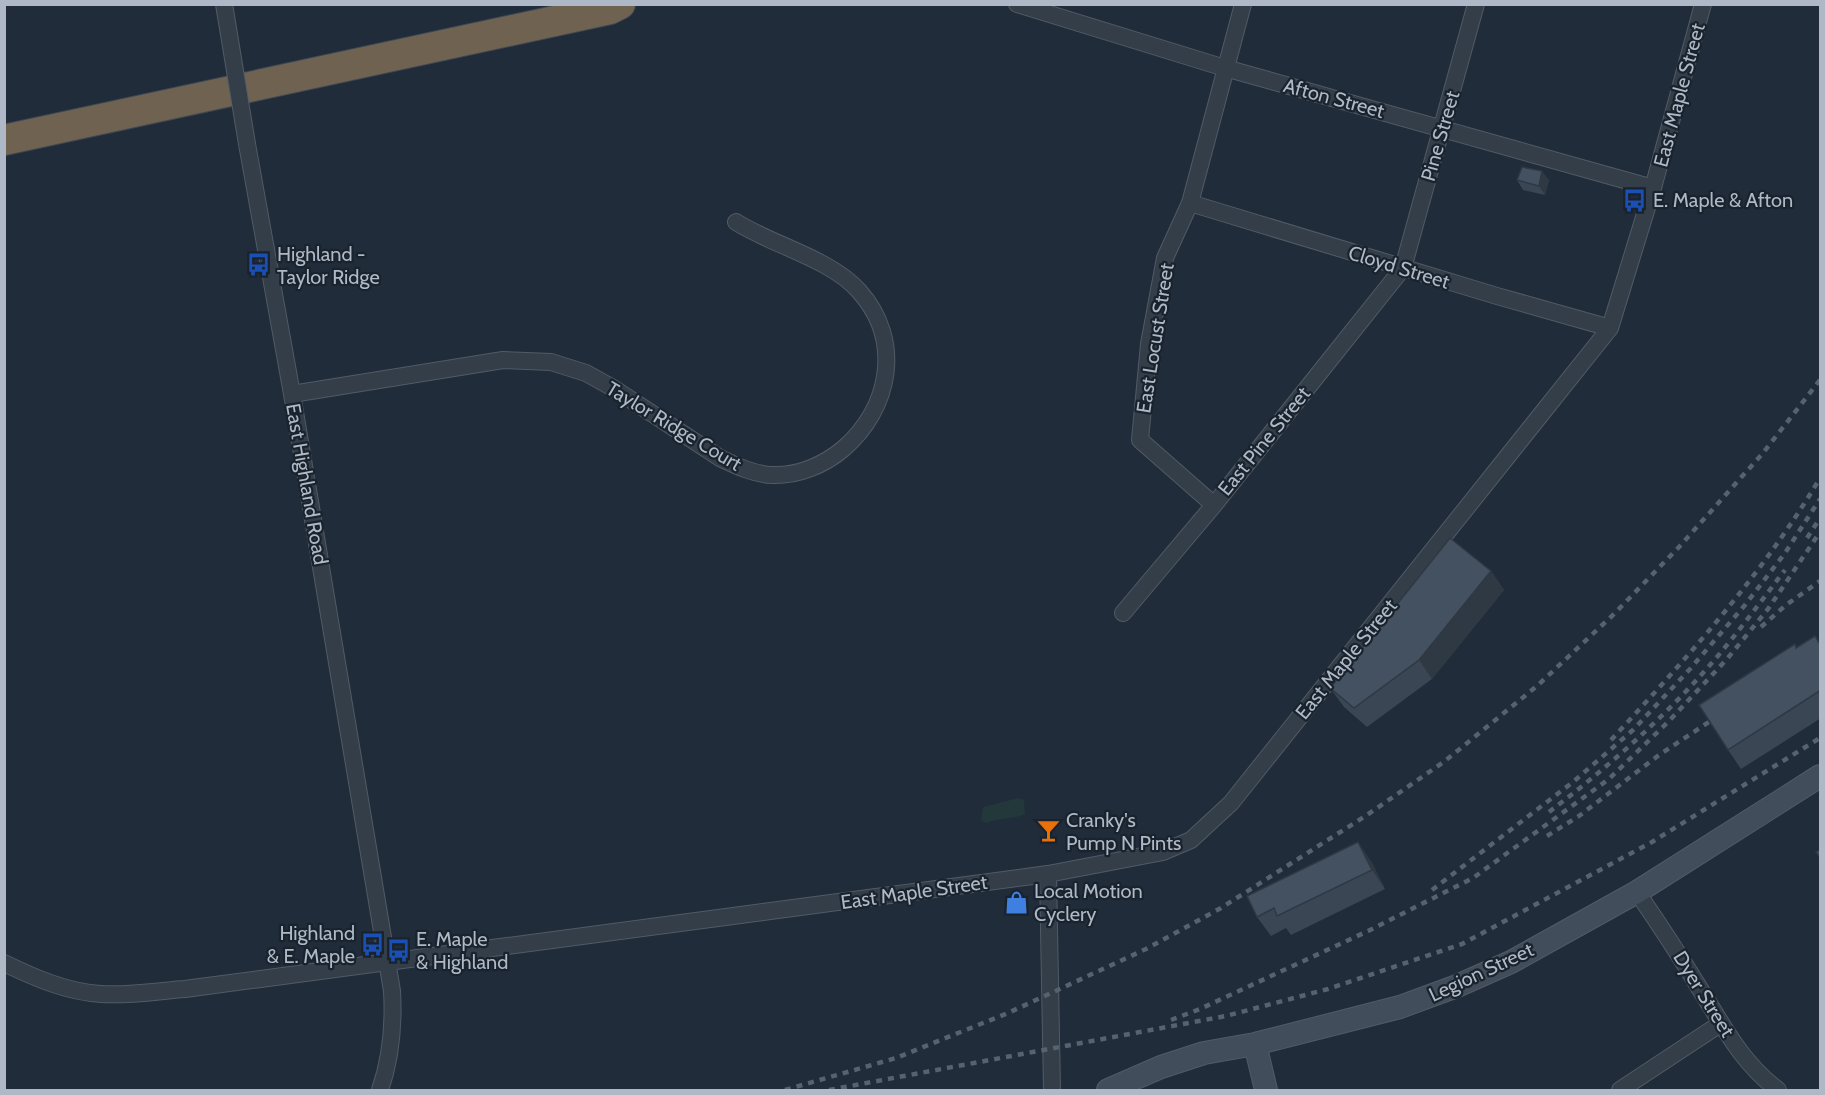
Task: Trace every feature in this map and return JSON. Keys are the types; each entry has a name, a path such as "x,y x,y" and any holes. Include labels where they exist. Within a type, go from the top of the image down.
{"highway":[{"path":"4,140 610,9 620,4"}],"main road":[{"name":"Legion Street","path":"1108,1090 1161,1067 1204,1053 1255,1044 1401,1007 1457,986 1511,962 1637,892 1821,776"},
{"path":"1255,1044 1266,1090"}],"street":[{"name":"East Highland Road","path":"224,4 388,963 394,1012 387,1071 380,1090"},
{"name":"Afton Street","path":"1017,4 1226,68 1653,188"},
{"name":"East Locust Street","path":"1214,505 1140,440 1149,344 1166,258 1190,203 1243,4"},
{"name":"Pine Street","path":"1403,268 1476,4"},
{"name":"East Maple Street","path":"4,963 68,989 102,994 185,989 1048,874 1163,852 1191,840 1231,803 1610,328 1653,188 1703,4"},
{"name":"Cloyd Street","path":"1190,203 1610,328"},
{"name":"Taylor Ridge Court","path":"292,394 503,360 550,362 586,373 613,387 720,458 736,466 753,472 773,475 794,473 819,465 835,456 855,439 872,417 882,396 886,374 886,352 881,331 872,309 859,290 843,277 808,257 756,235 736,222"},
{"name":"East Pine Street","path":"1123,613 1214,505 1403,268"},
{"path":"1048,874 1052,1090"},
{"name":"Dyer Street","path":"1637,892 1677,952 1720,1024 1757,1074 1778,1090"},
{"path":"1620,1090 1720,1024"}],"green space":[{"path":"1018,798 1024,800 1025,814 987,823 981,821 983,807"}],"building":[{"path":"1522,167 1542,171 1539,186 1517,180"},
{"path":"1450,538 1491,571 1419,660 1354,708 1330,688"},
{"path":"1815,636 1821,646 1821,690 1728,750 1699,705 1795,644 1796,648"},
{"path":"1358,842 1372,870 1277,916 1274,908 1257,917 1247,896"},
{"path":"1821,849 1821,859 1816,852"}],"railway":[{"path":"785,1090 896,1058 1008,1013 1146,949 1221,908 1367,815 1445,761 1537,686 1613,615 1679,547 1763,453 1820,380"},
{"path":"1611,740 1723,614 1774,548 1820,478"},
{"path":"1432,890 1573,782 1633,730 1745,605 1785,553 1820,499"},
{"path":"1807,538 1820,518"},
{"path":"1171,1020 1200,1009 1368,931 1473,878 1609,779 1669,721 1727,659 1768,609 1820,532"},
{"path":"1549,812 1629,746 1667,711 1724,649 1785,570"},
{"path":"1761,627 1786,605 1820,581"},
{"path":"1547,836 1579,816 1659,755 1724,712"},
{"path":"829,1090 1226,1016 1328,989 1462,944 1652,842 1820,738"}],"place":[{"name":"E. Maple & Afton","path":"1635,200"},
{"name":"Highland - Taylor Ridge","path":"259,265"},
{"name":"Cranky's Pump N Pints","path":"1048,831"},
{"name":"Local Motion Cyclery","path":"1016,902"},
{"name":"Highland & E. Maple","path":"373,944"},
{"name":"E. Maple & Highland","path":"398,950"}]}
